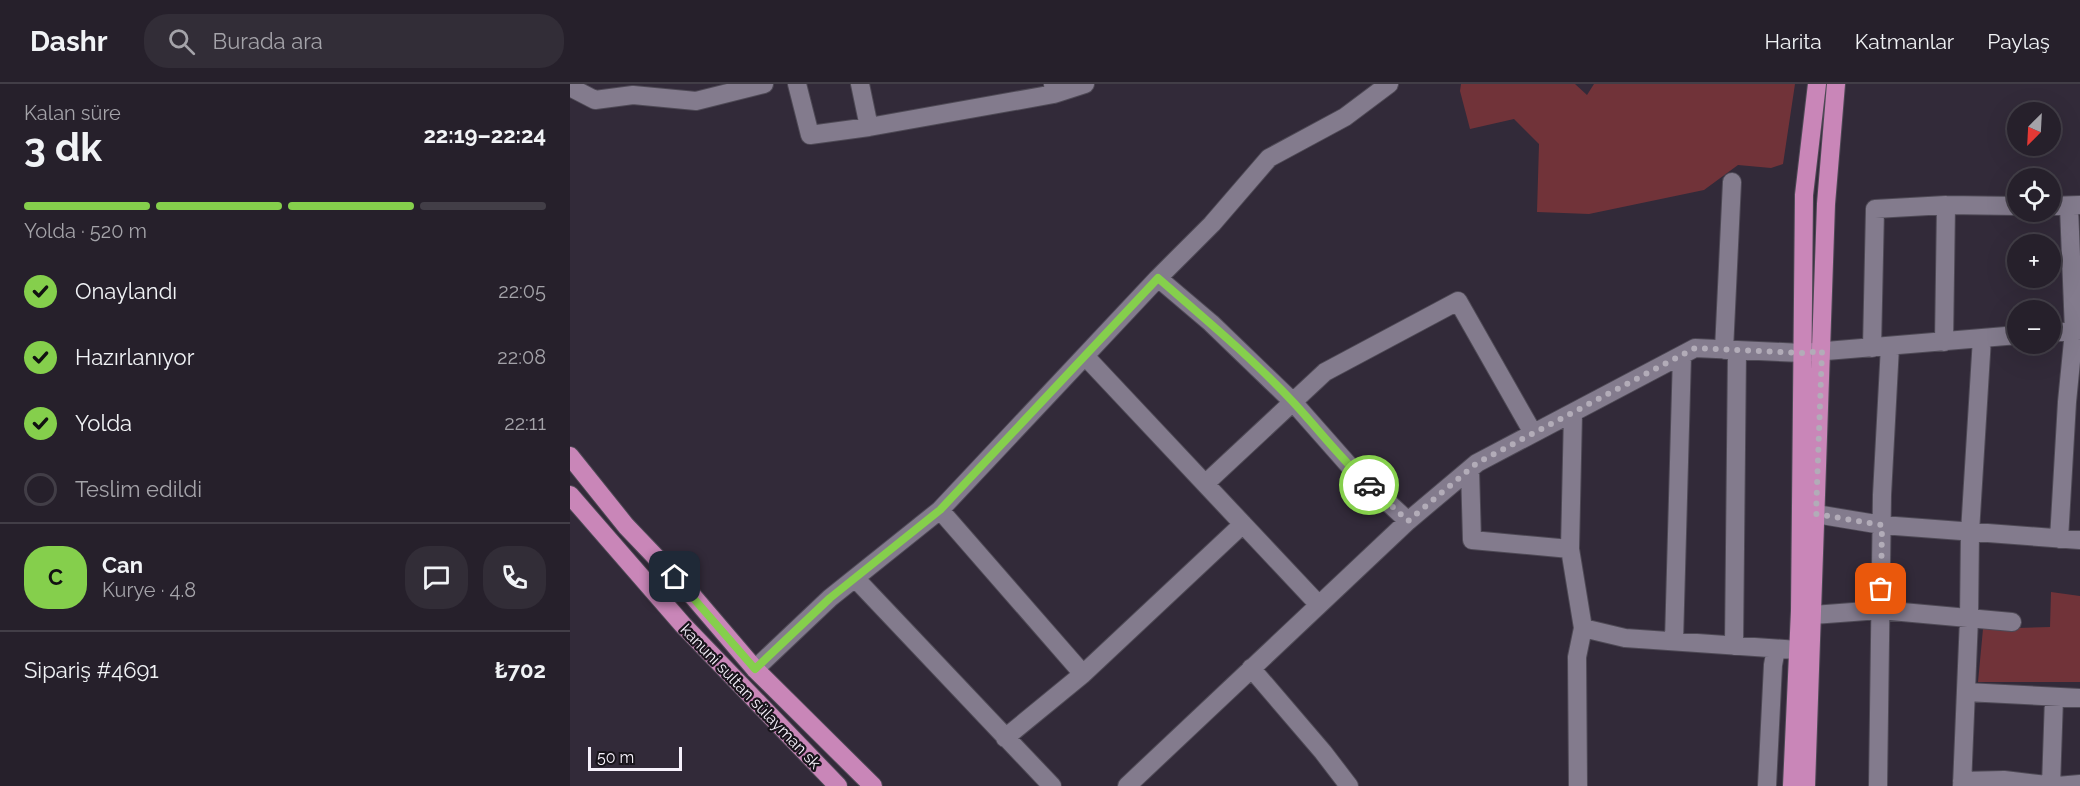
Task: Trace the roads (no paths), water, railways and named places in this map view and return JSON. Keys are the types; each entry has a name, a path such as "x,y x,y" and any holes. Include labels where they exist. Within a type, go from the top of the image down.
{"main road":[{"path":"1792,786 1798,650 1804,195 1817,84"},
{"path":"1806,786 1826,204 1836,84"},
{"path":"570,456 627,526 691,594 755,669 873,786"},
{"name":"kanuni sultan sülayman sk","path":"570,495 682,625 838,786"}],"street":[{"path":"570,87 595,100 633,95 696,101 764,84"},
{"path":"797,84 810,135 869,127 1085,84"},
{"path":"860,84 869,127"},
{"path":"755,669 830,598 940,510 1158,278 1212,224 1269,158 1346,117 1389,84"},
{"path":"1732,182 1734,646"},
{"path":"1878,786 1882,525 1881,347 1875,209 1946,205 2007,206"},
{"path":"1944,342 1946,205"},
{"path":"2059,539 2067,402 2077,330 2075,206"},
{"path":"1158,278 1210,323 1293,402 1353,470 1408,521"},
{"path":"1206,483 1325,372 1458,301 1533,434"},
{"path":"2061,332 2077,330"},
{"path":"1127,786 1408,521 1477,463 1695,348 1802,353 2007,336"},
{"path":"1982,338 1970,532 1962,783 2004,780 2054,786 2080,784"},
{"path":"1674,641 1682,355"},
{"path":"1084,356 1319,604"},
{"path":"1573,413 1570,549 1583,628 1577,657 1578,786"},
{"path":"1470,469 1472,540 1570,549"},
{"path":"940,510 1083,674"},
{"path":"1816,514 1882,525 2080,540"},
{"path":"1005,738 1083,674 1243,524"},
{"path":"855,578 1052,786"},
{"path":"1813,615 1880,610 2012,622"},
{"path":"1583,628 1625,638 1798,650"},
{"path":"1767,786 1773,665 1776,649"},
{"path":"1251,668 1349,786"},
{"path":"1966,692 2080,698"},
{"path":"2054,698 2054,786"}]}
